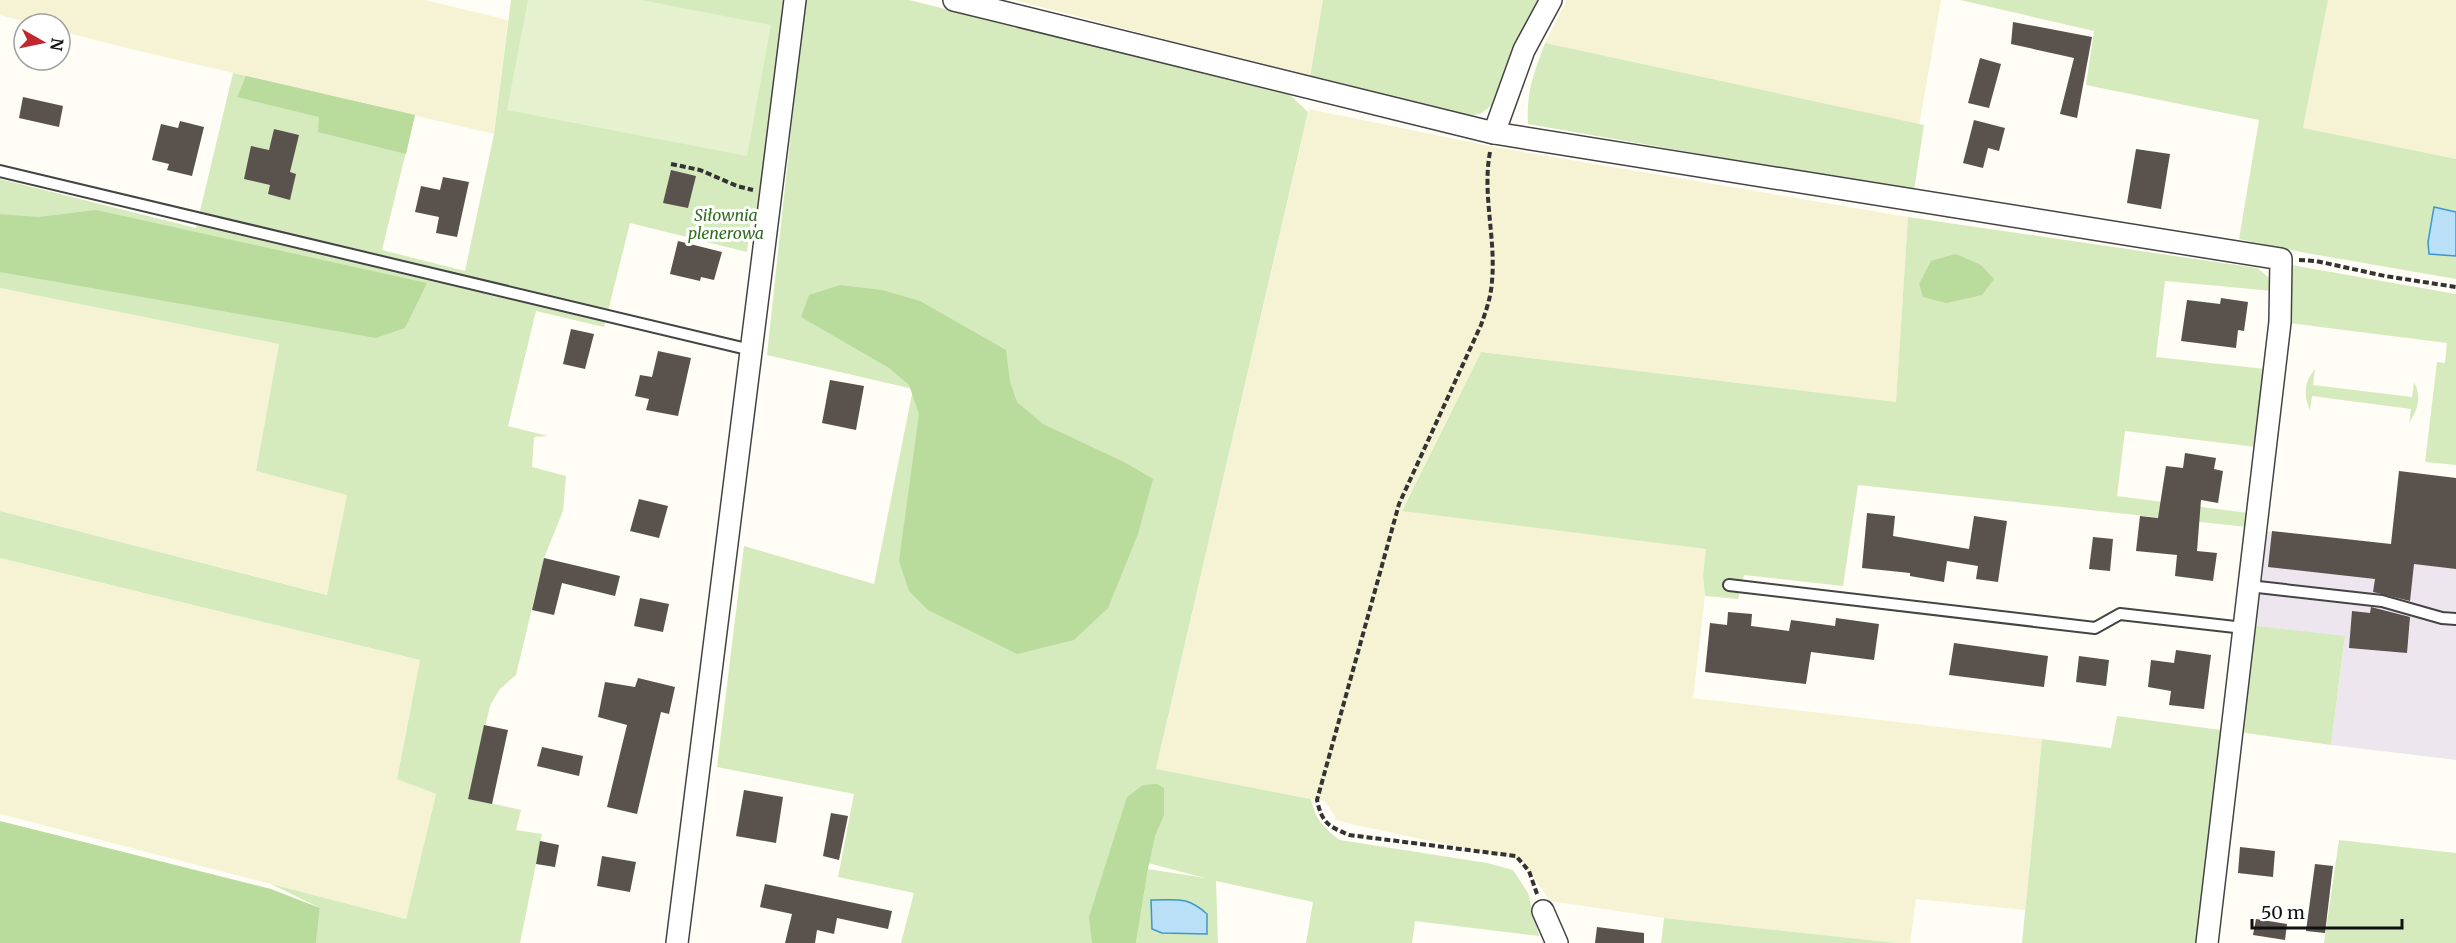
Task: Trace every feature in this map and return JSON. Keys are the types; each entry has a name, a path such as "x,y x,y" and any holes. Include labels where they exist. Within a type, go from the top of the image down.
{"street":[{"path":"677,943 795,0"},
{"path":"954,0 1494,133 2281,259 2280,322 2207,943"},
{"path":"1494,133 1524,50 1551,0"},
{"path":"1543,911 1557,943"}],"lane":[{"path":"0,171 751,350"},
{"path":"1729,585 2095,628 2120,614 2244,628"},
{"path":"2249,586 2382,601 2456,619"}],"path":[{"path":"1494,133 1487,168 1493,252 1489,303 1481,326 1399,504 1317,800 1320,815 1329,826 1349,835 1516,856 1529,871 1543,911"},
{"path":"671,164 700,170 737,186 770,193"},
{"path":"2281,259 2316,261 2385,276 2456,287"}],"shaded area":[{"path":"0,0 425,0 508,20 494,134 72,34 72,12 12,12 12,18 0,15"},
{"path":"1014,0 1323,0 1310,77"},
{"path":"1567,0 1941,0 1919,126 1545,43"},
{"path":"2328,0 2456,0 2456,160 2303,128"},
{"path":"1309,109 1489,146 1908,217 1896,402 1481,352 1402,510 1707,549 1703,576 1705,596 1693,698 2042,739 2025,910 1916,899 1910,943 1897,943 1664,918 1550,901 1522,860 1337,820 1325,801 1156,770"},
{"path":"0,288 279,344 256,471 347,494 328,595 0,511"},
{"path":"2263,531 2456,551 2456,760 2331,745 2345,637 2250,625"},
{"path":"0,558 420,660 397,778 436,794 406,919 0,814"}],"green space":[{"name":"Siłownia plenerowa","path":"511,0 786,0 760,209 752,208 747,252 630,223 604,327 536,311 508,426 548,436 534,437 532,467 566,476 563,511 544,558 516,675 499,690 490,706 468,798 521,810 516,830 542,834 520,943 316,943 320,908 271,884 406,919 436,794 397,779 420,660 0,558 0,511 327,595 347,495 256,471 279,344 0,288 0,179 196,228 233,73 415,115 382,250 465,271 494,134"},
{"path":"528,0 641,0 771,25 747,156 507,110"},
{"path":"805,0 909,0 1289,94 1308,112 1156,769 1311,799 1321,822 1340,840 1487,863 1513,870 1528,893 1539,936 1415,921 1412,943 1306,943 1313,902 1216,881 1218,943 1136,943 1148,869 1205,878 1125,857 1097,943 901,943 914,893 838,877 854,794 717,767 744,546 874,584 913,389 767,355"},
{"path":"1323,0 1548,0 1495,103 1480,114 1466,116 1310,77"},
{"path":"1960,0 2328,0 2303,128 2456,159 2456,212 2450,210 2429,254 2456,256 2456,279 2239,239 2259,120 2086,85 2094,31"},
{"path":"1545,43 1924,125 1914,191 1528,124 1530,92"},
{"path":"246,76 415,115 406,154 318,132 319,117 237,97"},
{"path":"96,210 427,283 405,328 376,338 0,272 0,214 38,217"},
{"path":"1908,217 2257,268 2268,277 2273,291 2165,281 2156,357 2265,369 2256,447 2125,431 2117,496 2248,513 2247,527 1858,485 1843,586 1744,575 1738,599 1705,596 1703,576 1706,549 1402,511 1481,352 1896,402"},
{"path":"1956,254 1981,265 1994,279 1982,295 1946,303 1923,297 1919,284 1931,261"},
{"path":"2291,265 2456,294 2456,465 2425,462 2437,362 2445,363 2447,343 2289,323"},
{"path":"840,285 882,290 920,301 1006,350 1010,382 1017,402 1043,424 1126,463 1153,479 1138,534 1108,608 1074,640 1017,654 928,610 909,591 899,561 919,414 909,385 889,368 801,317 809,295"},
{"path":"2315,369 2313,385 2412,397 2414,382 2418,392 2415,413 2409,423 2411,409 2312,396 2310,410 2306,399 2306,389"},
{"path":"2250,625 2345,636 2331,745 2239,732"},
{"path":"2117,716 2221,730 2196,943 2022,943 2042,739 2111,748"},
{"path":"1157,784 1164,788 1164,815 1155,836 1136,943 1092,943 1089,917 1127,797 1143,785"},
{"path":"0,821 271,889 320,908 316,943 0,943"},
{"path":"2339,840 2456,853 2456,943 2324,943"},
{"path":"1664,918 1897,943 1661,943"}],"water":[{"path":"2434,207 2456,212 2456,256 2429,254 2428,242"},
{"path":"1151,900 1181,900 1200,908 1207,914 1207,934 1162,933 1152,929"}],"building":[{"path":"2013,22 2092,37 2077,118 2060,114 2074,58 2011,44"},
{"path":"1980,58 2001,64 1989,108 1968,103"},
{"path":"23,97 63,106 59,127 19,118"},
{"path":"1974,120 2005,128 1999,151 1988,148 1983,168 1963,163"},
{"path":"180,121 204,127 192,176 167,170 169,164 152,160 161,124 178,128"},
{"path":"274,129 299,135 290,172 296,174 290,200 268,194 270,185 244,179 251,146 269,150"},
{"path":"2136,149 2170,154 2161,209 2127,203"},
{"path":"671,170 696,176 688,208 663,203"},
{"path":"443,177 469,182 457,237 436,233 439,217 415,212 421,186 440,190"},
{"path":"678,241 722,252 714,280 701,277 700,281 670,274"},
{"path":"2221,298 2248,302 2244,331 2238,330 2236,348 2181,341 2187,300 2220,304"},
{"path":"571,329 594,334 585,369 563,364"},
{"path":"658,351 691,358 678,416 646,410 649,399 635,396 640,375 652,377"},
{"path":"830,380 864,386 856,430 822,423"},
{"path":"2185,453 2216,458 2214,469 2223,471 2218,503 2201,500 2197,551 2217,553 2213,581 2175,576 2177,555 2136,551 2140,516 2158,518 2166,466 2183,468"},
{"path":"2399,471 2456,478 2456,569 2414,564 2410,601 2373,592 2375,579 2268,567 2272,531 2391,544"},
{"path":"639,499 668,506 659,538 630,531"},
{"path":"1867,513 1895,516 1893,536 1969,549 1974,516 2007,521 1998,582 1976,579 1978,566 1947,561 1944,582 1910,576 1910,573 1862,568"},
{"path":"2093,537 2113,539 2110,571 2089,569"},
{"path":"544,558 620,576 615,596 562,583 554,615 532,610"},
{"path":"640,598 669,604 663,632 634,626"},
{"path":"2371,607 2410,617 2407,653 2349,648 2352,611 2370,613"},
{"path":"1728,612 1752,614 1751,626 1789,631 1791,620 1835,626 1836,618 1879,624 1874,660 1811,652 1806,684 1705,672 1710,623 1727,625"},
{"path":"1954,643 2048,656 2044,687 1949,675"},
{"path":"2176,650 2211,655 2204,709 2169,705 2171,691 2148,687 2151,660 2174,663"},
{"path":"2079,656 2109,660 2106,686 2076,682"},
{"path":"638,678 675,687 669,714 661,712 637,814 607,807 627,725 598,717 605,682 635,687"},
{"path":"484,725 508,730 492,804 468,799"},
{"path":"542,747 583,756 579,776 537,766"},
{"path":"744,790 783,797 776,843 736,836"},
{"path":"831,813 848,816 839,860 823,856"},
{"path":"540,841 559,845 555,867 536,864"},
{"path":"2240,847 2275,851 2273,877 2238,873"},
{"path":"602,856 636,862 630,892 597,886"},
{"path":"2315,864 2333,866 2325,933 2306,931"},
{"path":"765,884 892,911 888,929 837,918 834,934 817,930 815,943 785,943 792,914 760,907"},
{"path":"2256,919 2287,924 2285,940 2253,935"},
{"path":"1597,927 1644,933 1644,943 1595,943"}]}
